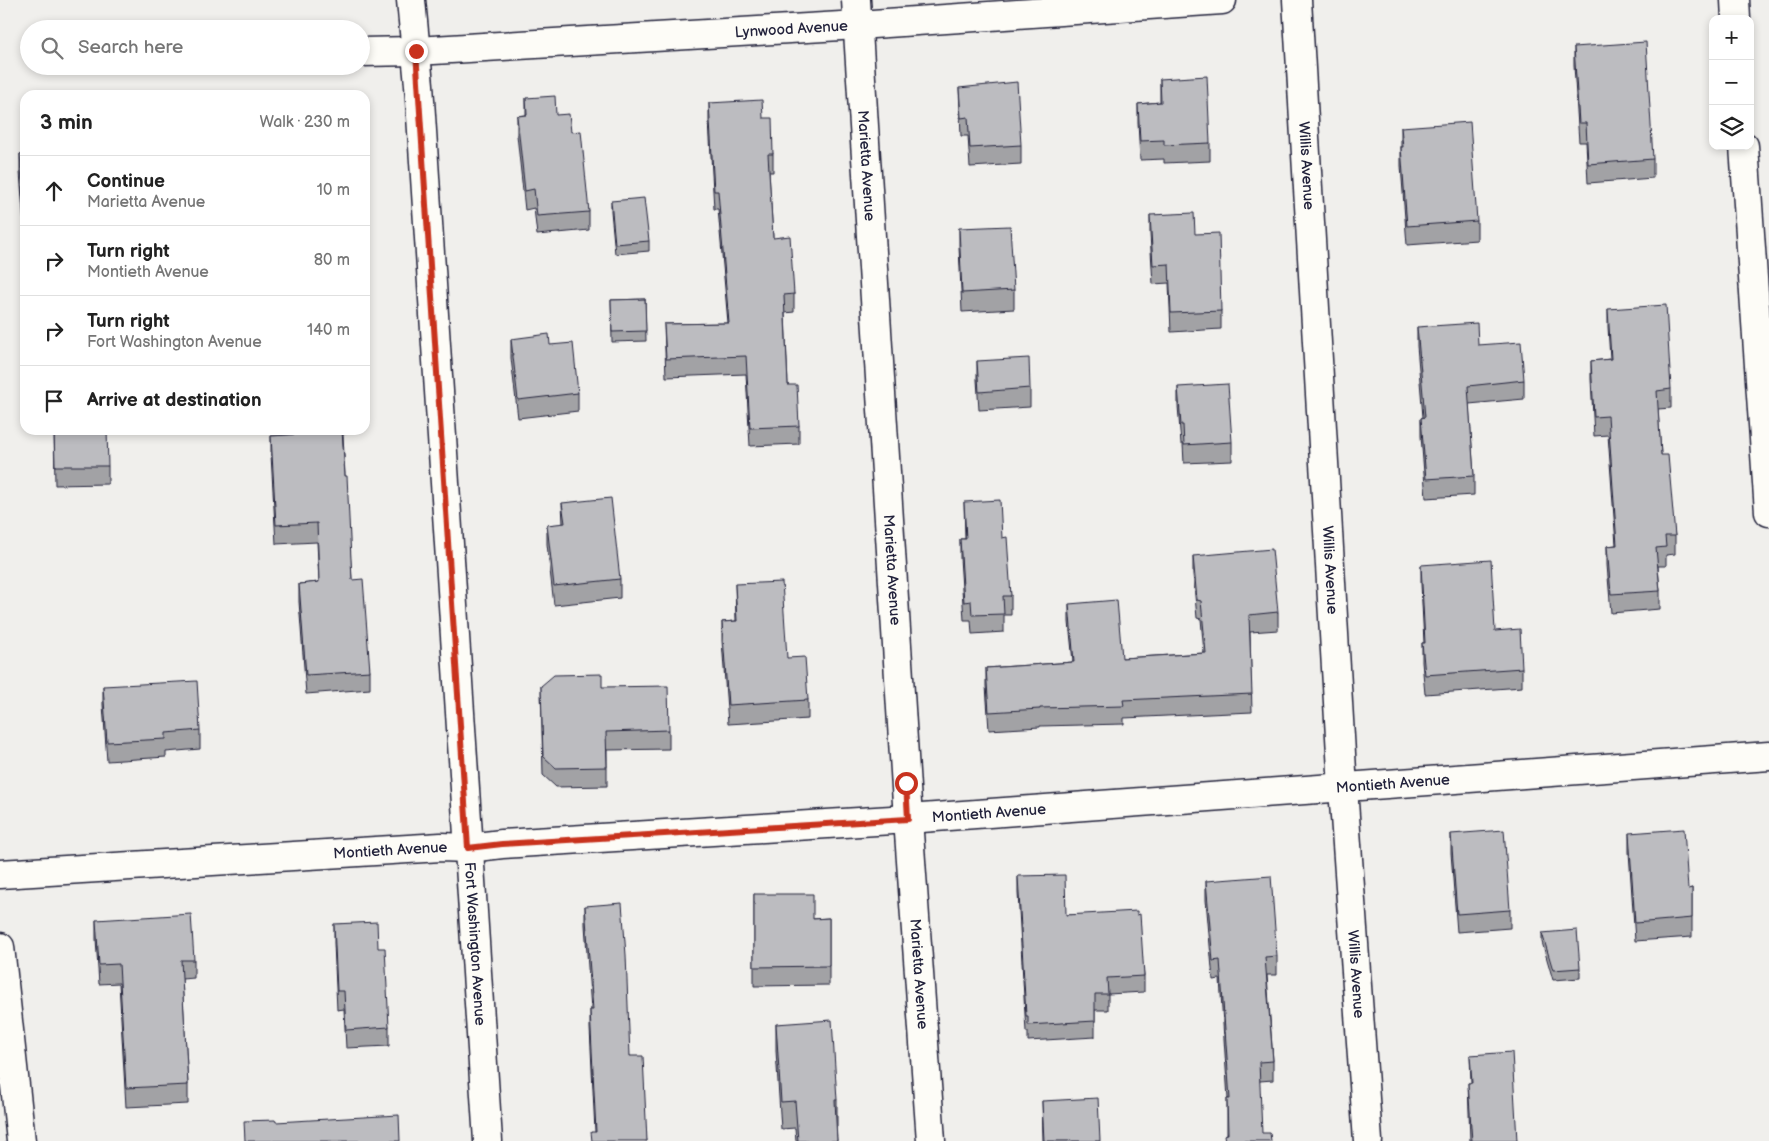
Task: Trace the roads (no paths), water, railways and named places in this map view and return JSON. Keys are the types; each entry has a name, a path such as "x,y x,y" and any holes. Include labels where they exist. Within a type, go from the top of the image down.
{"street":[{"name":"Fort Washington Avenue","path":"411,0 416,51 488,1141"},
{"name":"Lynwood Avenue","path":"370,52 416,51 857,12 1222,0"},
{"name":"Willis Avenue","path":"1297,0 1343,788 1368,1141"},
{"path":"1735,0 1736,15"},
{"name":"Marietta Avenue","path":"857,12 908,819 931,1141"},
{"path":"1744,150 1769,512"},
{"name":"Montieth Avenue","path":"0,874 441,847 468,848 502,844 908,819 1769,756"},
{"path":"0,948 22,1141"}]}
